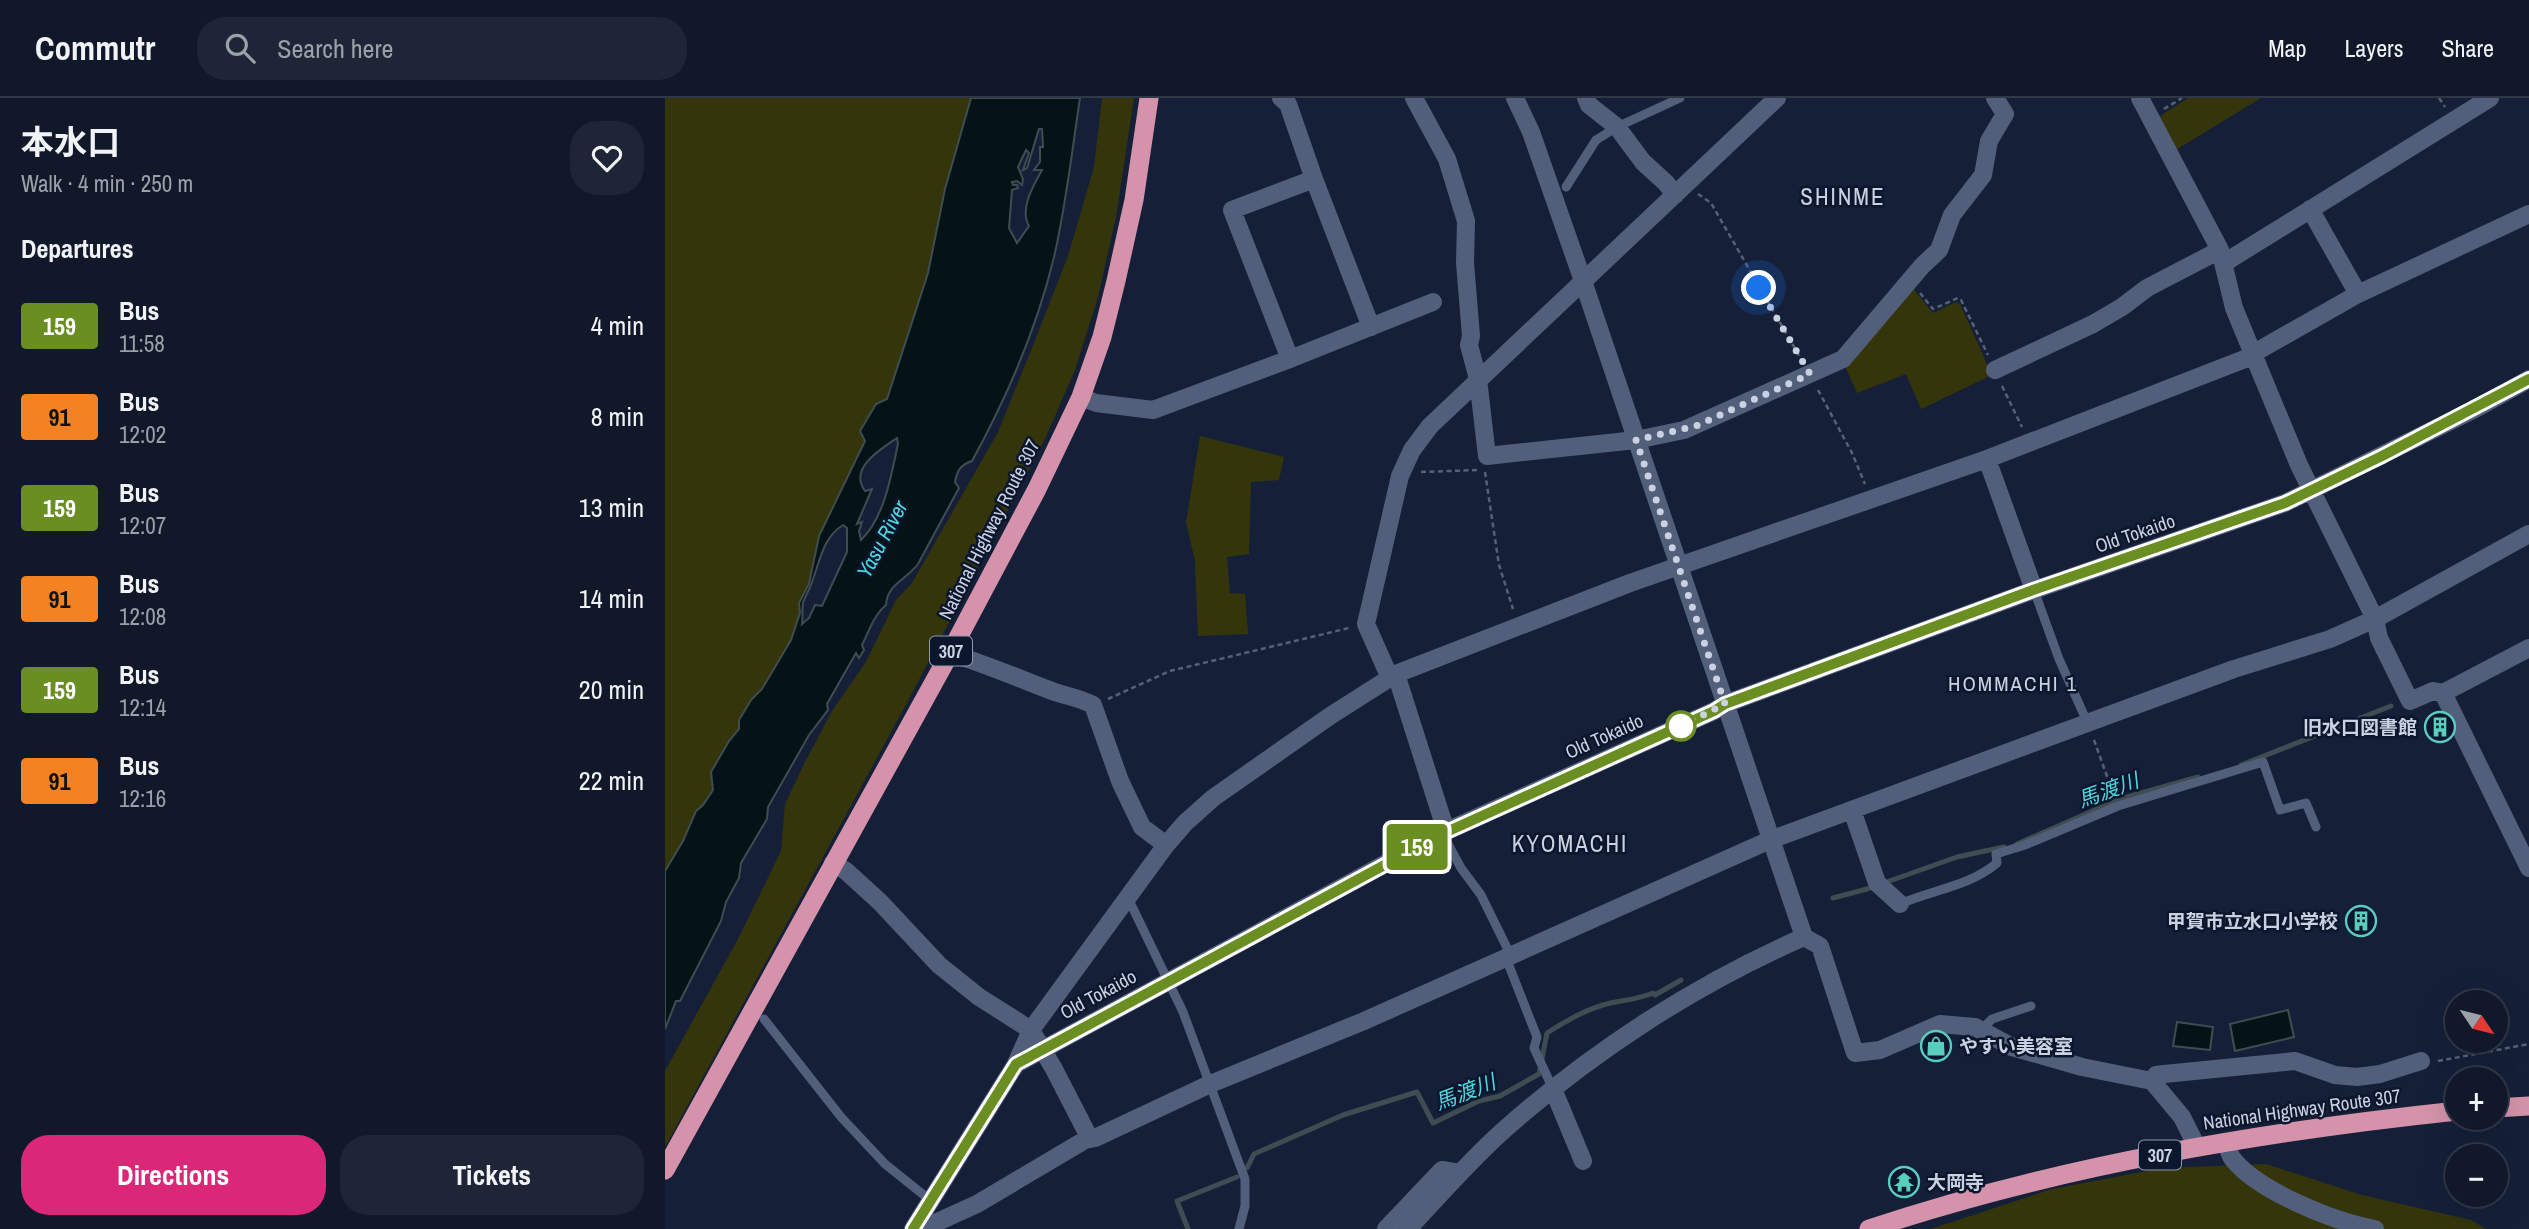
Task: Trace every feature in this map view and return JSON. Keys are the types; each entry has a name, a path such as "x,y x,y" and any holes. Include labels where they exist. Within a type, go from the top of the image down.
{"highway":[{"name":"National Highway Route 307","path":"665,1170 950,653 1037,489 1081,397 1102,337 1117,281 1134,200 1149,98"},
{"path":"2508,1107 2529,1106"},
{"name":"National Highway Route 307","path":"1869,1229 2015,1185 2197,1147 2445,1112"}],"street":[{"path":"1414,98 1450,166 1466,221 1465,263 1471,336 1469,345 1478,379 1486,463 1636,440 1696,426 1843,359 1910,279 1939,250 1952,215 1983,175 1989,141 2005,114 1995,98"},
{"path":"1515,98 1531,132 1583,281 1804,937 1820,946 1855,1053 1880,1050 1940,1024 1975,1027 2012,1047 2152,1081 2182,1117 2197,1147"},
{"path":"1586,98 1589,105 1617,127 1643,162 1666,183 1680,191"},
{"path":"1444,832 1393,676 1366,624 1402,473 1412,450 1430,426 1478,379 1777,98"},
{"path":"2140,98 2222,257 2234,308 2311,492 2375,619 2379,638 2410,702 2433,691 2444,693 2529,648"},
{"path":"1995,370 2094,324 2147,288 2222,257 2310,209 2490,98"},
{"path":"1290,100 1314,180 1371,327"},
{"path":"1290,359 1232,210 1314,180"},
{"path":"2310,209 2358,295"},
{"path":"1016,1064 1031,1030 1166,845 1185,823 1213,798 1330,716 1393,676 1519,625 1987,459 2254,354 2358,295 2529,214"},
{"path":"1081,397 1096,402 1153,410 1433,302"},
{"name":"Old Tokaido","path":"913,1229 1016,1064 1444,832 1725,704 2033,590 2285,503 2529,379"},
{"path":"1987,459 2033,590"},
{"path":"922,1229 977,1204 1090,1139 1208,1085 1364,1021 1770,840 2234,669 2330,639 2375,619 2529,534"},
{"path":"950,653 1008,672 1054,692 1080,698 1093,705 1119,781 1142,827 1166,845"},
{"path":"2444,693 2529,869"},
{"path":"1852,810 1880,887 1900,904"},
{"path":"833,863 880,902 950,974 979,997 1031,1030 1090,1139"},
{"path":"1408,1229 1503,1130 1626,1035 1687,997 1804,937"},
{"path":"2152,1081 2156,1075 2164,1073 2295,1061 2335,1075 2357,1077 2380,1074 2421,1061"},
{"path":"1553,1089 1583,1161"},
{"path":"2226,1142 2232,1158 2281,1194 2321,1213 2375,1229"},
{"path":"1386,1229 1442,1170 1461,1173"}],"lane":[{"path":"1566,187 1596,140 1617,127 1680,98"},
{"path":"2033,590 2059,659 2088,724"},
{"path":"1900,904 1920,895 1977,878 1997,863 1996,854 2025,845 2107,810 2263,762 2280,810 2306,803 2316,827"},
{"path":"1444,832 1461,868 1481,895 1508,957 1537,1037 1534,1048 1553,1089"},
{"path":"1128,898 1183,1012 1245,1179 1247,1191 1239,1229"},
{"path":"1985,1034 1986,1025 1992,1019 2031,1006"},
{"path":"764,1019 841,1117 885,1164 930,1200"}],"path":[{"path":"1680,191 1711,203 1810,374 1852,453 1872,500"},
{"path":"1910,279 1933,309 1958,298 1961,300 2030,442"},
{"path":"1402,473 1486,463 1499,565 1519,625"},
{"path":"1093,705 1170,671 1366,624"},
{"path":"2088,724 2114,797"},
{"path":"2421,1061 2428,1063 2529,1044"}],"shaded area":[{"path":"665,98 971,98 945,189 928,273 887,399 876,404 865,441 819,536 809,584 799,603 800,613 791,640 762,689 751,700 739,729 711,772 713,790 696,811 683,841 665,871"},
{"path":"1102,98 1134,98 1116,217 1098,297 1075,370 1045,439 909,699 665,1147 665,1071 738,939 781,851 785,804 832,711 866,662 896,600 912,583 998,432 1068,256 1094,167"},
{"path":"2188,98 2261,98 2174,151 2157,121"},
{"path":"1911,286 1933,313 1956,302 1960,304 1992,375 1921,409 1906,374 1857,393 1845,366"},
{"path":"1200,436 1284,457 1279,480 1251,482 1249,554 1227,557 1230,593 1245,594 1248,634 1198,636 1195,561 1186,522"},
{"path":"2266,1164 2362,1195 2471,1220 2486,1229 1931,1229 2052,1189 2163,1168"}],"water":[{"name":"Yasu River","path":"971,98 1080,98 1054,257 1030,336 1009,387 972,461 958,472 955,482 959,488 918,564 893,587 886,605 875,618 862,645 864,650 859,658 856,653 827,704 828,710 809,735 768,807 767,819 741,863 739,878 726,902 721,921 680,1001 676,1001 665,1029 665,871 683,841 696,811 713,790 711,772 739,729 739,720 751,700 762,689 791,640 800,613 799,603 809,584 819,536 865,441 860,431 876,404 887,399 928,273 945,189","holes":["1039,129 1042,129 1043,147 1040,147 1040,162 1034,170 1042,170 1027,205 1026,219 1029,226 1017,243 1009,228 1012,190 1018,188 1012,182 1017,181 1022,185 1023,179 1018,167 1026,150 1029,153 1023,170 1027,168","897,438 898,444 886,495 876,520 861,540 859,531 862,522 857,524 872,489 865,491 861,475 863,467 875,454","843,525 847,528 847,552 822,606 815,605 809,618 802,624 804,600 823,550 836,530"]},
{"path":"2288,1010 2294,1037 2235,1051 2230,1024"},
{"path":"2177,1022 2213,1027 2210,1050 2173,1046"}],"waterway":[{"name":"馬渡川","path":"2241,765 2391,706"},
{"name":"馬渡川","path":"2017,844 2120,799 2198,777"},
{"name":"馬渡川","path":"1833,898 1867,889 1957,857 2004,847"},
{"name":"馬渡川","path":"1247,1168 1254,1154 1343,1115 1417,1092 1433,1123 1479,1101 1500,1096 1539,1074 1547,1033 1588,1010 1653,993 1655,995 1681,980"},
{"name":"馬渡川","path":"1188,1229 1177,1201 1237,1177"}],"bus line":[{"name":"159","path":"913,1229 1016,1064 1442,834 1725,704 2033,590 2285,503 2477,408 2529,379"}],"place":[{"name":"旧水口図書館","path":"2440,727"},
{"name":"甲賀市立水口小学校","path":"2361,921"},
{"name":"やすい美容室","path":"1936,1046"},
{"name":"大岡寺","path":"1904,1182"}],"district":[{"name":"SHINME","path":"1843,196"},
{"name":"HOMMACHI 1","path":"2013,683"},
{"name":"KYOMACHI","path":"1570,843"}],"route":[{"path":"1681,726 1725,704 1636,440 1696,426 1810,374 1759,288"}]}
